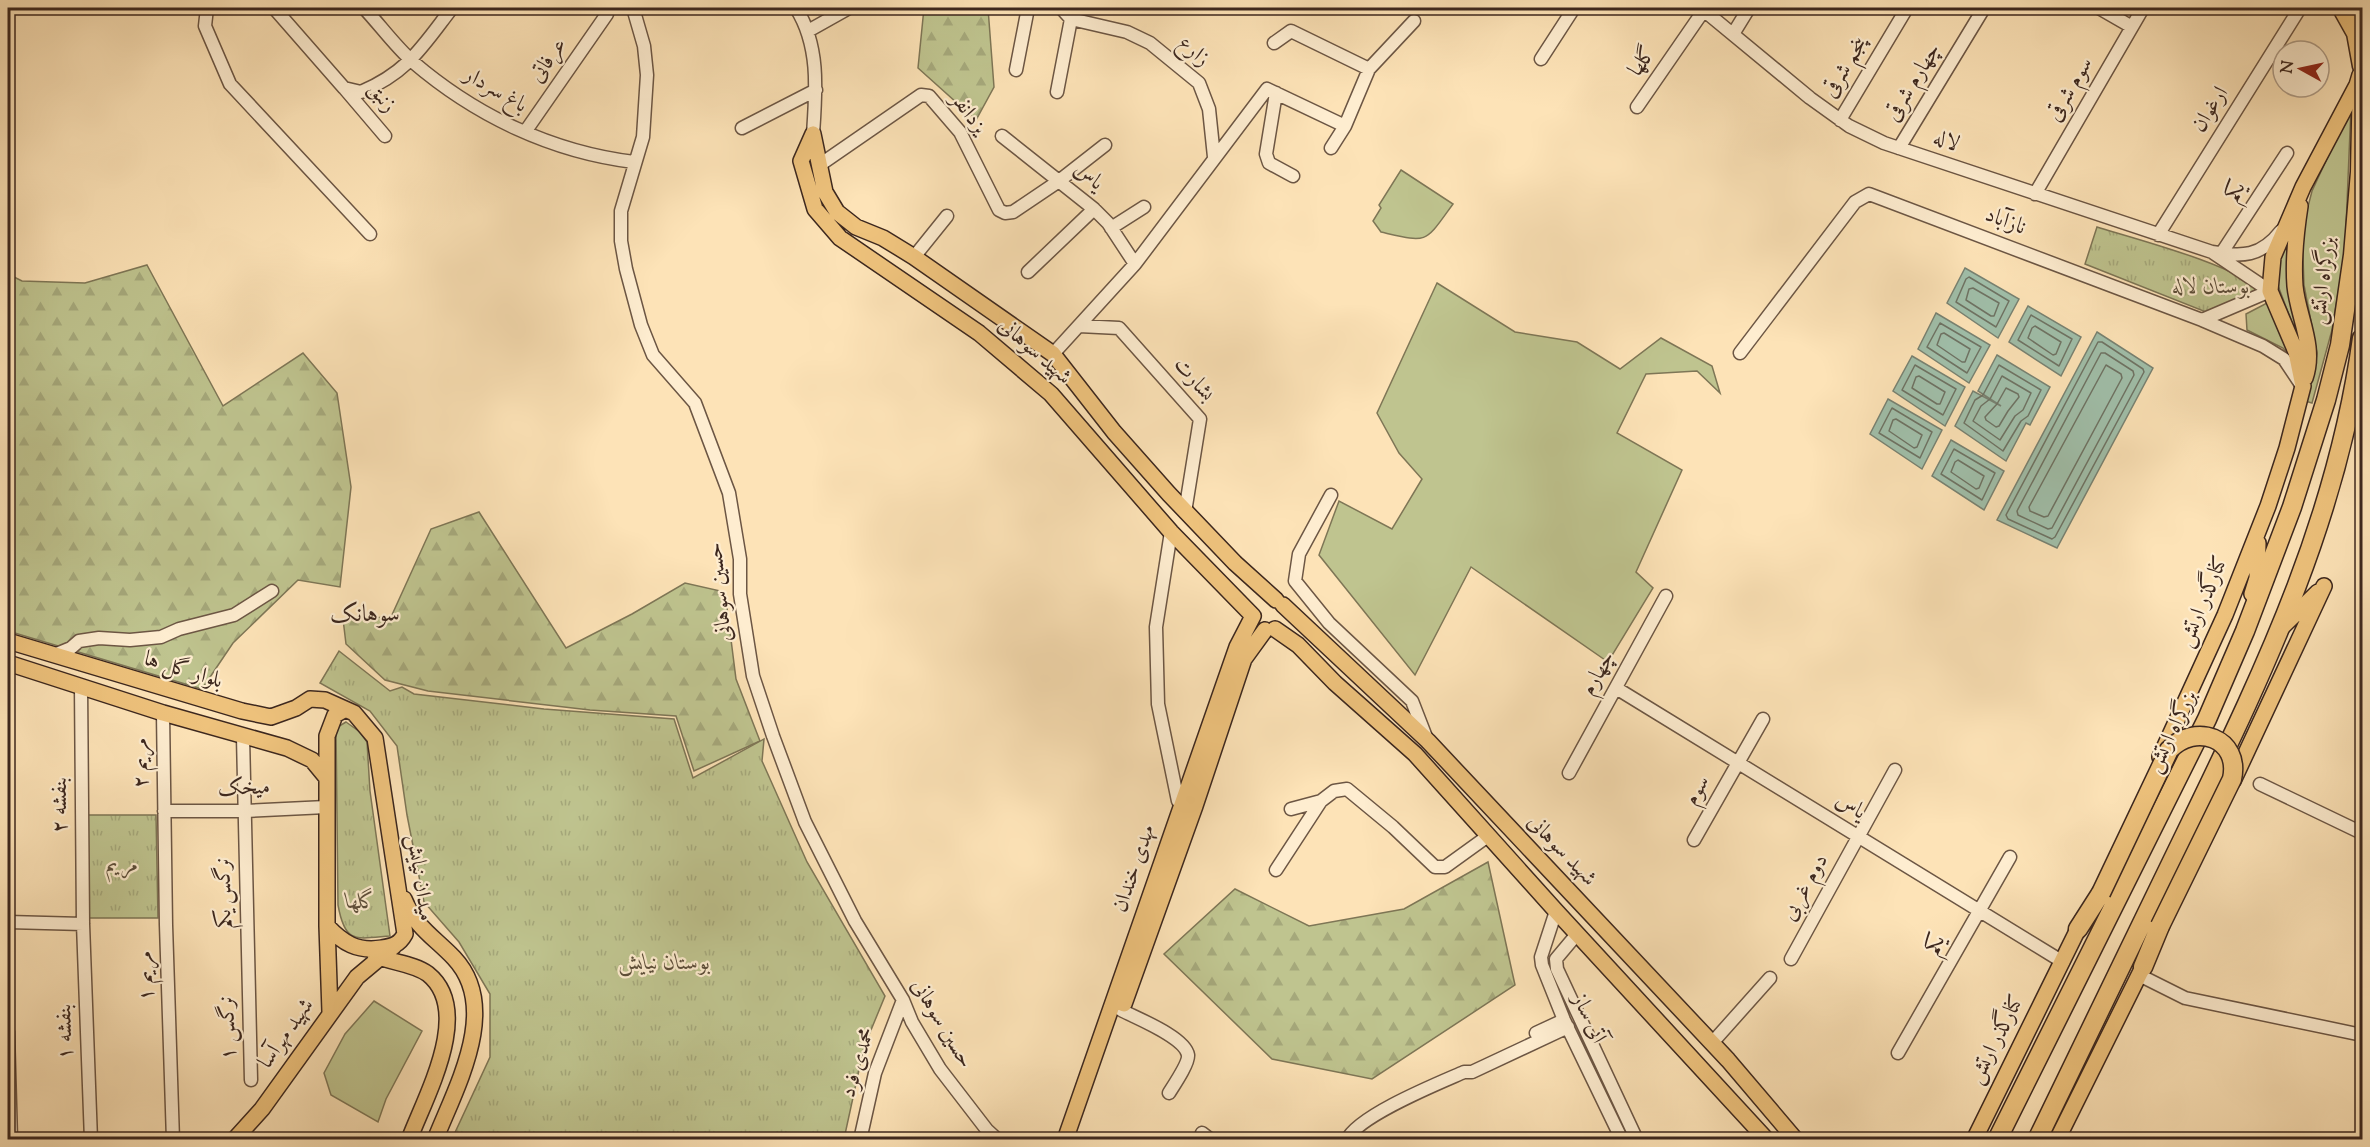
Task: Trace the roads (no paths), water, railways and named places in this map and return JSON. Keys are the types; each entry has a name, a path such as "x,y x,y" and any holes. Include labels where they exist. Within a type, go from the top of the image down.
{"highway":[{"name":"کنارگذر ارتش","path":"2342,8 2356,33 2362,66"},
{"name":"بزرگراه ارتش","path":"1997,1140 2207,719 2292,507 2326,400 2340,345 2353,255 2357,207 2362,75"},
{"name":"بزرگراه ارتش","path":"2037,1140 2230,742 2282,627 2302,574 2344,443 2362,338"},
{"path":"2078,929 2101,893 2169,750 2185,737 2204,736 2213,739 2228,750 2233,759 2232,778 2160,926 2141,971"}],"main road":[{"name":"کنارگذر ارتش","path":"1974,1140 2063,962 2199,675 2258,531 2287,448 2302,386 2296,352 2270,291 2273,257 2303,187 2357,85 2362,66"},
{"name":"شهید سوهانی","path":"813,134 825,192 837,212 856,227 883,238 914,257 1053,354 1137,459 1185,512 1428,741 1712,1043 1796,1140"},
{"name":"شهید سوهانی","path":"813,134 801,162 814,209 840,238 979,333 1051,394 1171,532 1253,616"},
{"path":"2302,386 2310,356 2296,296 2294,266 2303,187"},
{"path":"2236,651 2257,578 2258,531"},
{"path":"2302,574 2304,631"},
{"path":"2057,1140 2141,971 2324,586 2282,627"},
{"path":"1262,600 1279,603 1284,619 1270,630 1257,625 1253,616 1255,606 1262,600"},
{"name":"مهدی خندان","path":"1065,1140 1237,647 1253,616"},
{"name":"شهید سوهانی","path":"1270,630 1298,645 1335,682 1415,754 1767,1140"},
{"name":"مهدی خندان","path":"1076,1140 1244,659 1270,630"},
{"name":"بلوار گل ها","path":"8,641 242,711 271,717 296,708 310,699 326,700 344,710"},
{"name":"بلوار گل ها","path":"8,663 163,713 287,748 312,760 326,777"},
{"path":"330,1012 327,926 327,736 334,715 344,710"},
{"name":"میدان نیایش","path":"344,710 354,713 375,738 405,934 401,942 393,946 364,950"},
{"path":"1415,754 1428,741"},
{"path":"396,882 411,916 455,959 471,983 476,1015 472,1043 435,1140"},
{"path":"327,926 340,939 353,947 426,973 437,984 445,1003 447,1031 444,1047 409,1140"},
{"name":"شهید مهرآسا","path":"234,1140 262,1109 357,977 393,946"},
{"path":"1752,1122 1771,1109"}],"street":[{"path":"207,8 206,26 230,84 370,234"},
{"name":"زنبق","path":"274,8 385,136"},
{"name":"باغ سردار","path":"364,8 412,60 488,116 561,146 607,159 634,162"},
{"path":"344,88 361,92 395,75 412,60 452,8"},
{"name":"حسین سوهانی","path":"633,8 644,46 647,75 643,137 621,211 621,241 626,269 641,325 653,355 695,403 729,493 740,559 740,594 753,676 805,822 855,921 903,1000 912,1022 940,1069 984,1135 998,1140"},
{"name":"شهید سوهانی","path":"796,8 808,31 813,49 816,90 813,134"},
{"path":"808,31 849,8"},
{"path":"1016,70 1028,8"},
{"path":"1057,92 1071,19 1061,8"},
{"path":"1541,59 1574,8"},
{"path":"1733,34 1749,8"},
{"name":"پنجم شرقی","path":"1839,120 1907,8"},
{"name":"چهارم شرقی","path":"1899,148 1984,8"},
{"path":"2099,8 2132,27"},
{"name":"سوم شرقی","path":"2035,194 2143,8"},
{"name":"ارغوان","path":"2158,235 2300,8"},
{"name":"لاله","path":"1703,9 1795,87 1839,120 1872,138 2216,253 2237,255 2256,252 2273,241 2285,225"},
{"name":"گلها","path":"1637,107 1703,9"},
{"name":"عرفاتی","path":"525,132 607,14"},
{"name":"زارع","path":"1071,19 1127,32 1150,43 1199,83 1209,109 1214,157"},
{"path":"1331,148 1346,126 1369,69 1414,21"},
{"path":"1274,43 1291,31 1369,69"},
{"path":"1053,354 1135,264 1267,89 1346,126"},
{"path":"742,128 816,90"},
{"path":"1276,93 1266,154 1269,163 1293,176"},
{"name":"یزدانفر","path":"821,164 921,95 929,96 960,132 999,210 1005,213 1013,212 1059,182"},
{"name":"یاس","path":"1002,136 1094,209 1111,228 1135,264"},
{"path":"1059,182 1105,145"},
{"name":"یکم","path":"2216,253 2287,153"},
{"name":"نازآباد","path":"1740,353 1855,202 1869,194 2202,320 2278,354 2290,365 2302,386"},
{"path":"1111,228 1144,207"},
{"path":"1028,272 1094,209"},
{"path":"914,257 946,216"},
{"name":"لاله","path":"2216,253 2270,291"},
{"path":"2202,320 2270,291"},
{"name":"بشارت","path":"1079,326 1119,328 1200,419 1185,512"},
{"path":"1331,495 1299,554 1295,581 1329,623 1412,701 1428,741"},
{"path":"1171,532 1156,627 1156,660 1158,704 1178,801"},
{"path":"54,655 71,648 79,641 99,638 130,640 161,638 179,629 234,615 272,591"},
{"name":"چهارم","path":"1569,772 1666,596"},
{"name":"بنفشه ۲","path":"81,686 83,924"},
{"name":"یاس","path":"1616,688 2063,962"},
{"name":"مریم ۲","path":"163,713 164,811"},
{"name":"سوم","path":"1694,840 1763,719"},
{"name":"نرگس یکم","path":"243,737 248,974"},
{"name":"دوم غربی","path":"1791,959 1895,770"},
{"path":"2260,784 2362,833"},
{"path":"1276,870 1321,801 1334,791 1347,789 1440,869 1488,836"},
{"path":"1291,809 1321,801"},
{"name":"میخک","path":"164,811 244,811 326,807"},
{"name":"مریم ۱","path":"164,811 173,1140"},
{"name":"یکم","path":"1898,1053 2010,857"},
{"name":"آتی ساز","path":"1556,911 1541,957 1542,966 1566,1024 1622,1140"},
{"path":"8,922 83,924"},
{"name":"بنفشه ۱","path":"83,924 91,1140"},
{"name":"آتی ساز","path":"1577,934 1556,959 1556,963 1606,1076 1638,1140"},
{"path":"2141,971 2185,998 2362,1035"},
{"name":"نرگس ۱","path":"248,974 251,1080"},
{"path":"1712,1043 1770,978"},
{"name":"محمدی فرد","path":"860,1140 875,1073 903,1000"},
{"path":"1122,1010 1173,1036 1186,1050 1187,1060 1169,1093"},
{"path":"1347,1140 1354,1128 1414,1094 1464,1072 1470,1064 1566,1024"},
{"path":"8,1032 11,1140"},
{"path":"1594,1082 1606,1076"}],"water":[{"path":"1965,268 2019,299 1998,338 1947,303"},
{"path":"2028,306 2081,337 2061,376 2009,342"},
{"path":"1936,313 1990,345 1969,383 1918,349"},
{"path":"2097,332 2153,368 2057,548 1997,520"},
{"path":"1997,355 2050,387 2030,425 2026,423 2006,461 1955,426 1973,391 2001,406 1978,391"},
{"path":"1912,356 1965,387 1945,426 1893,391"},
{"path":"1888,399 1942,430 1922,469 1870,434"},
{"path":"1951,440 2004,471 1984,510 1932,476"}],"district":[{"name":"سوهانک","path":"365,615"}],"park label":[{"name":"بوستان لاله","path":"2211,288"},
{"name":"مریم","path":"122,866"},
{"name":"بوستان نیایش","path":"664,964"}]}
